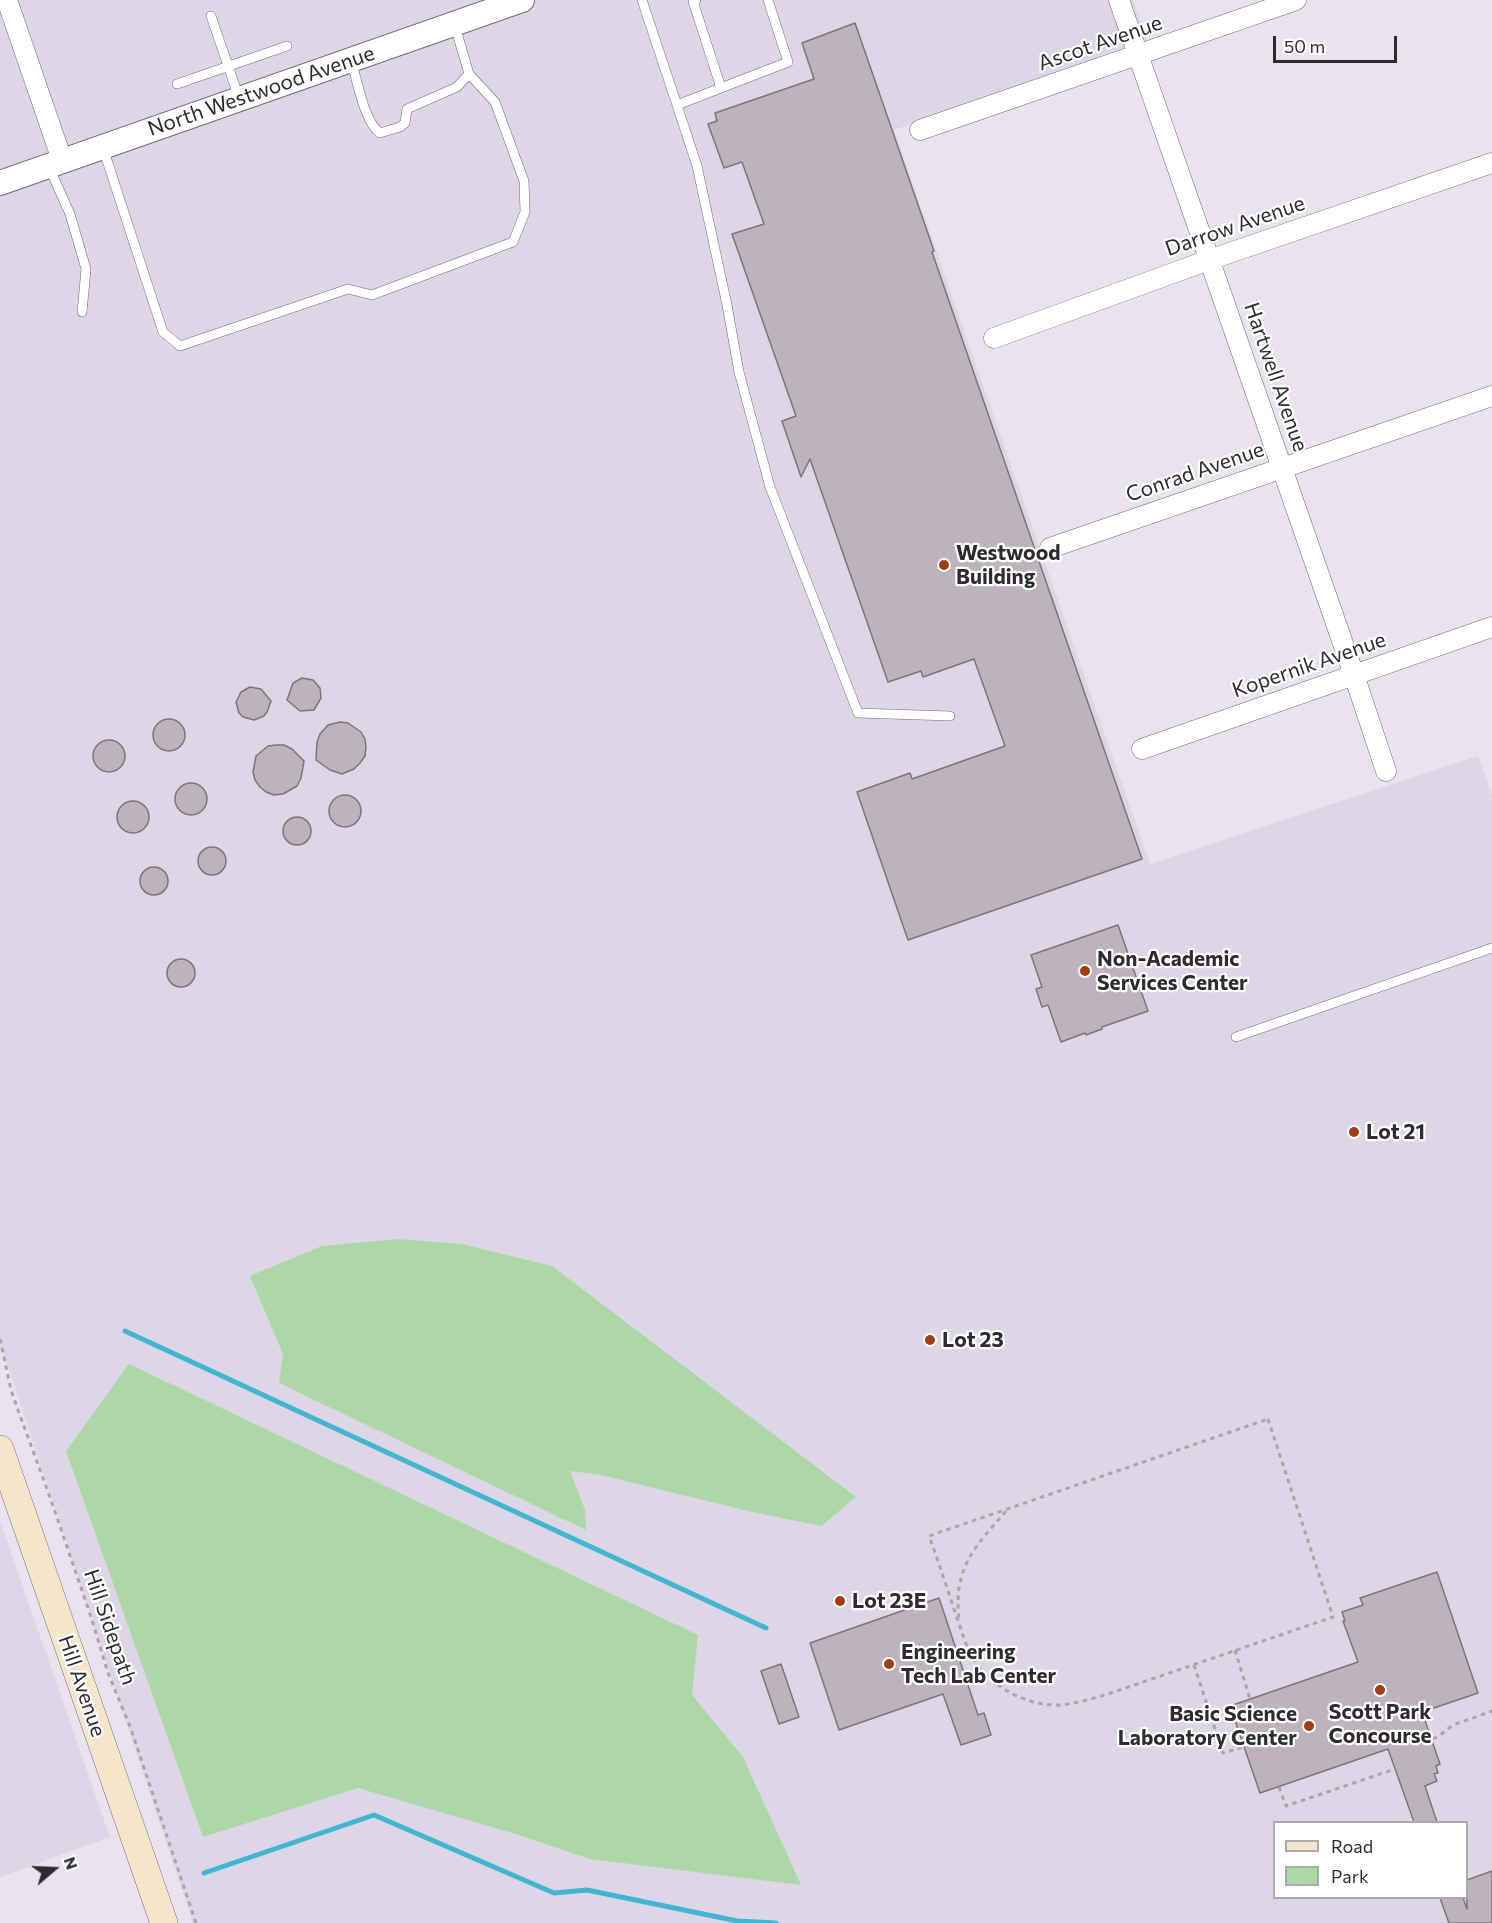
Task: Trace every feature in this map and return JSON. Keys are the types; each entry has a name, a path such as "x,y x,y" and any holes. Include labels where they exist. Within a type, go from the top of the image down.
{"main road":[{"name":"Hill Avenue","path":"0,1449 164,1923"}],"street":[{"path":"7,0 55,162"},
{"name":"North Westwood Avenue","path":"0,183 522,0"},
{"name":"Hartwell Avenue","path":"1119,0 1386,771"},
{"name":"Ascot Avenue","path":"920,130 1296,0"},
{"name":"Darrow Avenue","path":"994,338 1209,260 1492,162"},
{"name":"Conrad Avenue","path":"1050,548 1492,396"},
{"name":"Kopernik Avenue","path":"1142,749 1492,627"}],"lane":[{"path":"642,0 697,166 739,372 770,487 858,713 950,716"},
{"path":"696,0 693,1 721,88"},
{"path":"677,105 788,62 768,0"},
{"path":"211,16 239,98"},
{"path":"102,146 163,332 180,346 348,289 372,295 513,242 525,212 524,182 495,102 469,74 454,24"},
{"path":"177,84 287,46"},
{"path":"351,60 369,120 380,134 405,123 407,109 457,87 469,74"},
{"path":"55,162 86,269 82,312"},
{"path":"1236,1037 1492,948"}],"path":[{"name":"Hill Sidepath","path":"0,1338 14,1400 55,1510 105,1664 131,1729 196,1923"},
{"path":"1268,1419 1334,1617 1085,1701 1059,1705 1019,1697 990,1678 973,1657 929,1536 1008,1509 1268,1419"},
{"path":"961,1629 958,1617 958,1594 966,1565 976,1544 1008,1509"},
{"path":"1235,1650 1250,1699"},
{"path":"1193,1664 1223,1754 1244,1747"},
{"path":"1433,1739 1453,1725 1492,1711"},
{"path":"1279,1786 1286,1806 1395,1769"}],"shaded area":[{"path":"0,0 1133,0 1147,39 894,130 1150,864 1478,756 1492,795 1492,1923 193,1923 0,1343"},
{"path":"0,1521 110,1837 0,1877"}],"green space":[{"path":"398,1239 462,1244 552,1266 856,1497 821,1526 748,1511 601,1475 570,1471 585,1510 586,1530 279,1383 283,1354 250,1276 322,1246"},
{"path":"129,1364 698,1635 692,1695 743,1757 801,1885 590,1859 519,1835 358,1788 203,1837 66,1451"}],"building":[{"name":"Westwood Building","path":"855,23 1142,859 908,940 857,792 910,773 912,779 1005,746 974,659 923,677 921,671 888,682 810,459 801,477 782,421 796,416 732,234 764,224 742,162 724,168 708,124 717,121 715,113 814,79 802,43"},
{"path":"302,678 313,680 320,688 321,698 314,710 300,711 287,700 293,683"},
{"path":"250,687 261,689 271,701 264,716 254,720 243,717 239,713 236,702 241,692"},
{"path":"169,719 181,723 185,735 181,747 169,751 157,747 153,735 157,723"},
{"path":"348,723 361,732 366,747 365,756 360,763 354,769 342,774 330,770 316,760 320,734 328,725"},
{"path":"109,740 121,744 125,756 121,768 109,772 97,768 93,756 97,744"},
{"path":"284,745 292,749 304,761 297,786 283,794 274,795 260,787 253,772 256,756 268,746"},
{"path":"191,783 203,787 207,799 203,811 191,815 179,811 175,799 179,787"},
{"path":"345,795 357,799 361,811 357,823 345,827 333,823 329,811 333,799"},
{"path":"133,801 145,805 149,817 145,829 133,833 121,829 117,817 121,805"},
{"path":"297,817 307,821 311,831 307,841 297,845 287,841 283,831 287,821"},
{"path":"212,847 222,851 226,861 222,871 212,875 202,871 198,861 202,851"},
{"path":"154,867 164,871 168,881 164,891 154,895 144,891 140,881 144,871"},
{"name":"Non-Academic Services Center","path":"1118,925 1148,1011 1061,1042 1048,1005 1042,1007 1036,989 1042,987 1031,955"},
{"path":"181,959 191,963 195,973 191,983 181,987 171,983 167,973 171,963"},
{"path":"1437,1572 1478,1693 1422,1712 1440,1764 1436,1766 1438,1773 1434,1774 1437,1781 1425,1786 1437,1821 1414,1821 1388,1749 1260,1793 1230,1706 1358,1662 1342,1612 1363,1605 1360,1598"},
{"name":"Engineering Tech Lab Center","path":"939,1598 978,1715 984,1713 991,1735 961,1745 943,1694 839,1730 810,1643"},
{"path":"781,1664 799,1717 779,1724 761,1671"},
{"path":"1492,1871 1492,1923 1449,1923 1440,1899 1463,1899 1467,1909 1468,1880"}],"waterway":[{"path":"125,1331 766,1628"},
{"path":"204,1873 374,1815 554,1893 587,1890 737,1921 776,1923"}],"place":[{"name":"Westwood Building","path":"944,565"},
{"name":"Non-Academic Services Center","path":"1085,971"},
{"name":"Lot 21","path":"1354,1132"},
{"name":"Lot 23","path":"930,1340"},
{"name":"Lot 23E","path":"840,1601"},
{"name":"Engineering Tech Lab Center","path":"889,1664"},
{"name":"Scott Park Concourse","path":"1380,1690"},
{"name":"Basic Science Laboratory Center","path":"1309,1726"}]}
